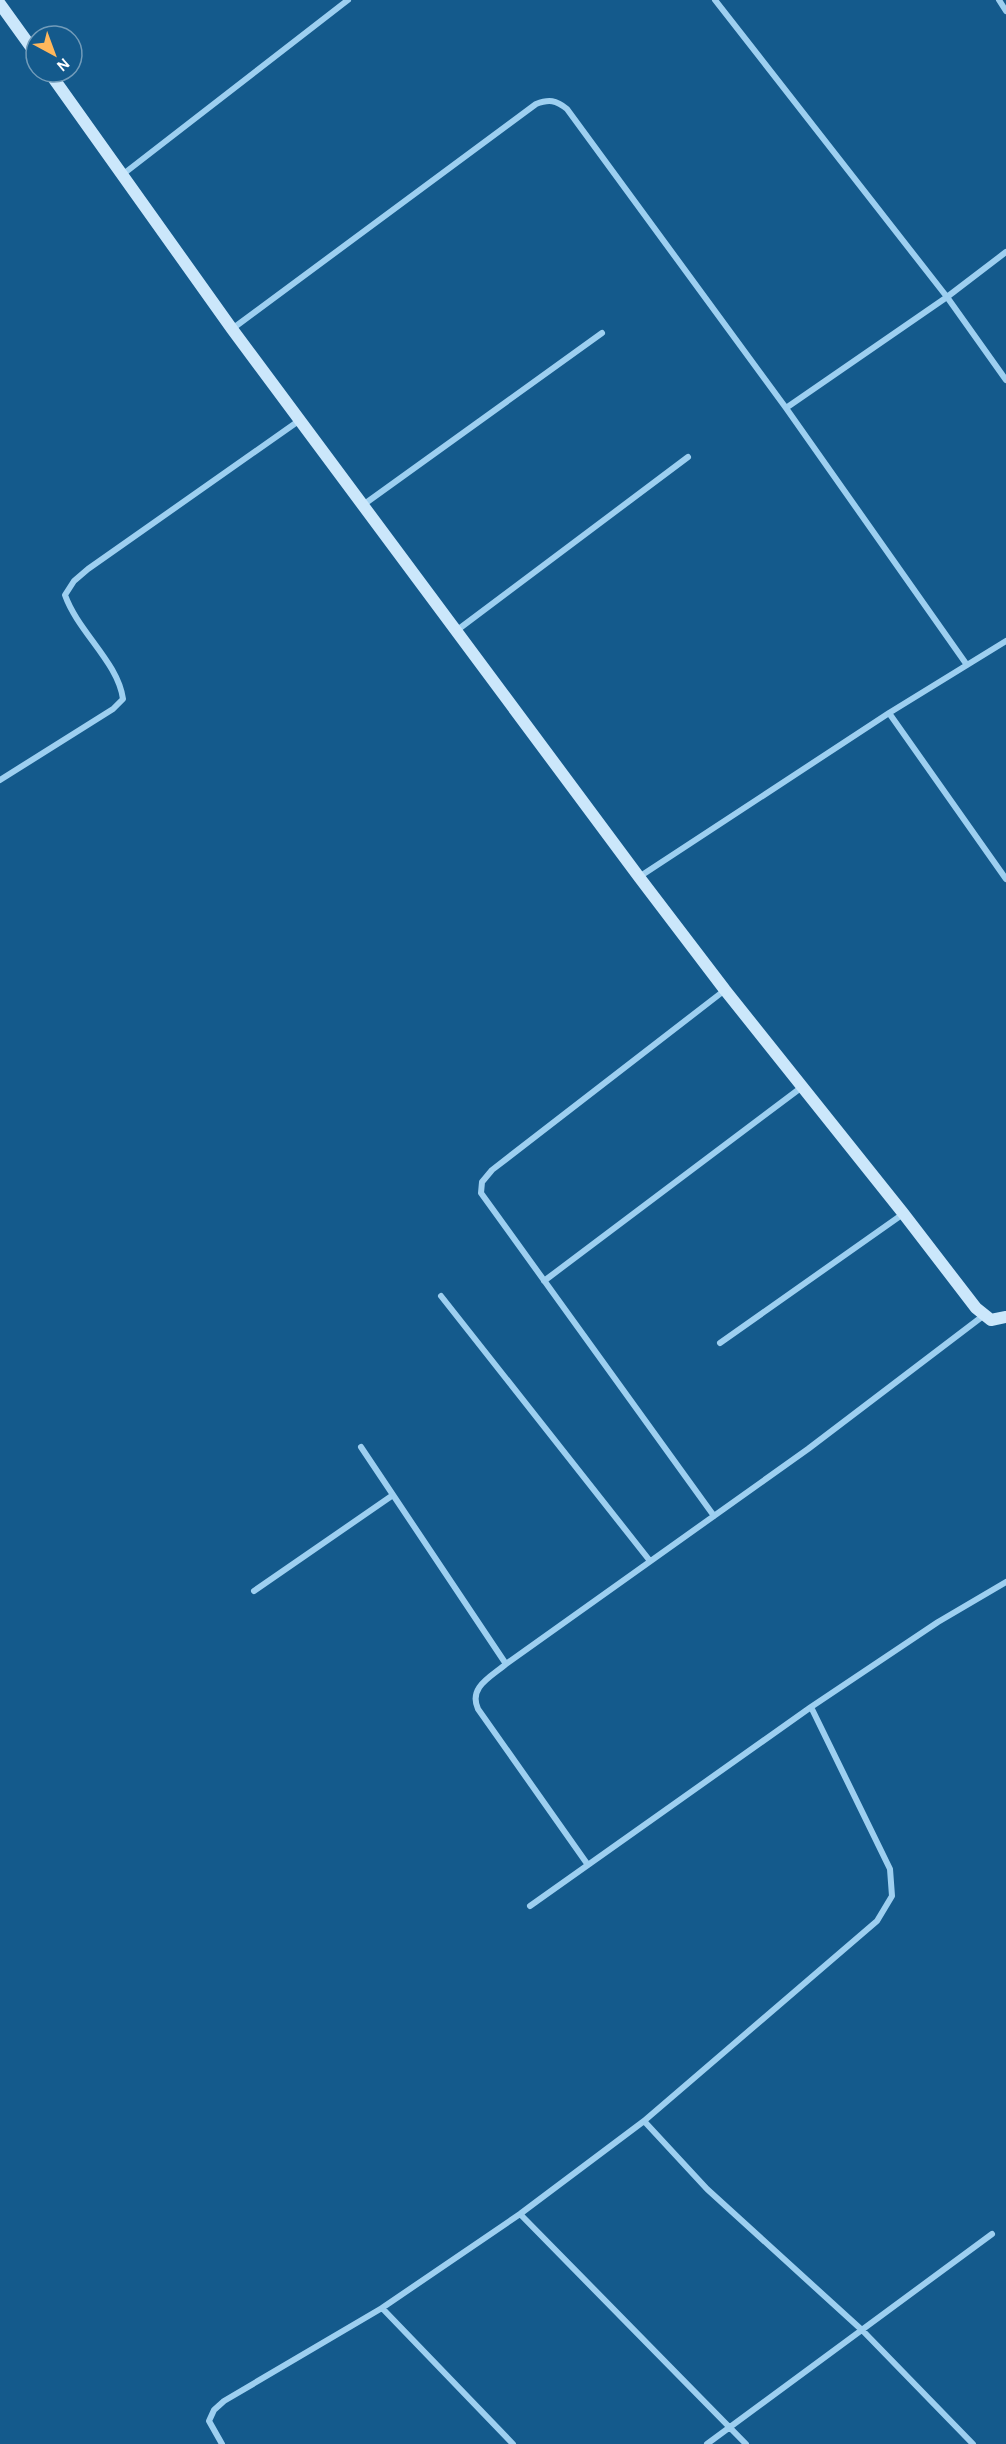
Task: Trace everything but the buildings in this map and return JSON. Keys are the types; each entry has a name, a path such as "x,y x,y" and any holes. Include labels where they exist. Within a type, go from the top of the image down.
{"main road":[{"path":"0,4 24,37"},
{"path":"57,84 232,329 725,990 983,1316 991,1320 1005,1320"}],"street":[{"path":"122,175 348,0"},
{"path":"715,0 947,297 1006,380"},
{"path":"999,0 1006,11"},
{"path":"232,329 536,104 547,99 558,102 567,109 786,408 967,665"},
{"path":"786,408 947,297 1006,252"},
{"path":"363,505 602,333"},
{"path":"0,780 113,709 123,699 122,688 115,675 70,610 65,595 74,581 88,568 300,420"},
{"path":"456,631 688,458"},
{"path":"639,877 889,713 1006,641"},
{"path":"889,713 1006,879"},
{"path":"714,1516 481,1193 482,1182 492,1170 725,990"},
{"path":"544,1281 802,1087"},
{"path":"720,1343 903,1213"},
{"path":"441,1296 650,1561"},
{"path":"588,1865 474,1701 474,1694 478,1688 506,1664 808,1449 983,1316"},
{"path":"361,1447 506,1664"},
{"path":"254,1591 393,1495"},
{"path":"530,1906 810,1707 938,1622 1006,1582"},
{"path":"222,2444 209,2421 214,2410 224,2401 382,2308 520,2214 644,2121 877,1921 892,1896 890,1869 810,1707"},
{"path":"644,2121 707,2189 862,2331 973,2444"},
{"path":"520,2214 746,2444"},
{"path":"707,2444 992,2234"},
{"path":"382,2308 513,2444"}]}
